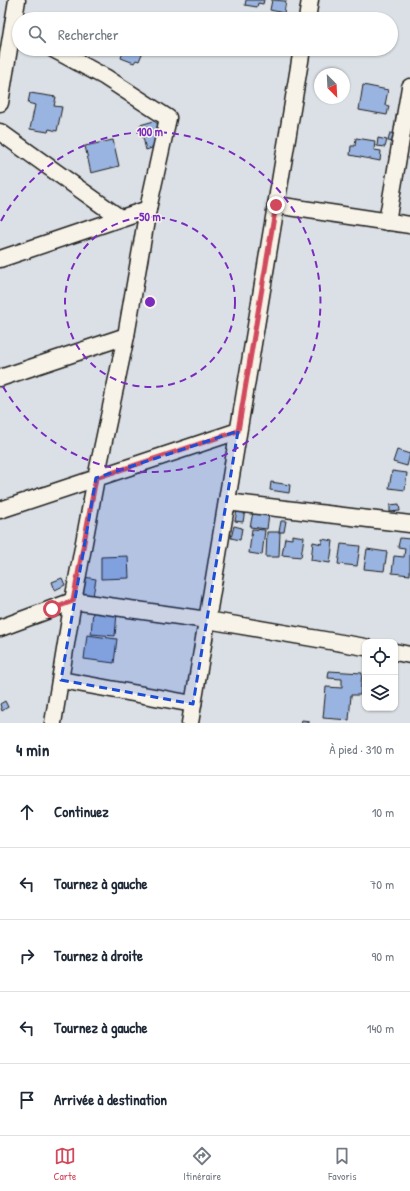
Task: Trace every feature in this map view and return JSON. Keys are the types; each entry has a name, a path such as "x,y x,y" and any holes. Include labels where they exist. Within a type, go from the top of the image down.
{"street":[{"path":"15,12 17,0"},
{"path":"308,12 310,0"},
{"path":"0,103 12,25"},
{"path":"51,722 61,680 73,601 96,478 126,336 148,209 168,118 105,77 66,56"},
{"path":"190,723 301,56"},
{"path":"387,222 409,94"},
{"path":"0,132 120,218"},
{"path":"276,205 410,225"},
{"path":"0,259 148,209"},
{"path":"0,378 126,336"},
{"path":"0,510 238,431"},
{"path":"227,502 410,524"},
{"path":"0,628 73,601 207,620 362,646"},
{"path":"398,653 410,655"},
{"path":"61,680 193,704"}],"highlighted area":[{"path":"238,431 193,704 61,680 96,478"}],"building":[{"path":"246,0 264,0 263,4 258,3 257,7 245,5"},
{"path":"272,0 286,1 284,12 270,10"},
{"path":"122,56 141,56 139,61 136,60 134,63 121,58"},
{"path":"363,85 388,90 385,105 389,106 387,115 359,110"},
{"path":"30,93 56,97 54,106 62,107 57,131 49,129 48,132 30,129 35,105 28,103"},
{"path":"154,121 159,125 155,147 146,150 140,125"},
{"path":"390,133 396,134 395,142 388,141"},
{"path":"356,138 375,141 374,150 381,151 380,161 350,155 351,146 355,146"},
{"path":"378,138 387,140 385,147 377,146"},
{"path":"113,140 119,166 91,173 85,146"},
{"path":"397,450 410,454 407,466 393,462"},
{"path":"392,471 407,473 405,490 389,488"},
{"path":"271,482 290,485 289,493 270,490"},
{"path":"399,504 400,511 390,512 390,505"},
{"path":"237,510 245,510 243,522 235,521"},
{"path":"253,512 269,514 267,529 250,527"},
{"path":"281,521 286,521 284,532 279,532"},
{"path":"234,526 242,528 240,540 231,538"},
{"path":"252,529 265,530 262,555 249,553"},
{"path":"267,532 280,532 279,557 266,557"},
{"path":"292,535 304,537 301,557 282,555 285,538 292,539"},
{"path":"400,538 410,539 410,575 392,573 394,556 404,557 405,548 398,547"},
{"path":"322,539 333,541 330,563 311,560 313,542 322,544"},
{"path":"341,544 360,546 357,566 338,564"},
{"path":"367,549 387,552 384,571 364,569"},
{"path":"128,556 129,578 101,579 101,557"},
{"path":"84,577 96,579 93,596 81,594"},
{"path":"62,578 65,585 55,590 52,582"},
{"path":"93,610 117,613 115,636 91,634"},
{"path":"87,635 117,639 114,663 84,659"},
{"path":"329,671 362,673 360,695 351,695 349,720 323,718 326,687 342,688 342,679 328,678"},
{"path":"5,701 8,707 2,711 0,704"},
{"path":"302,720 309,721 309,723 301,723"}],"route":[{"path":"52,609 73,601 96,478 238,431 276,205"}]}
